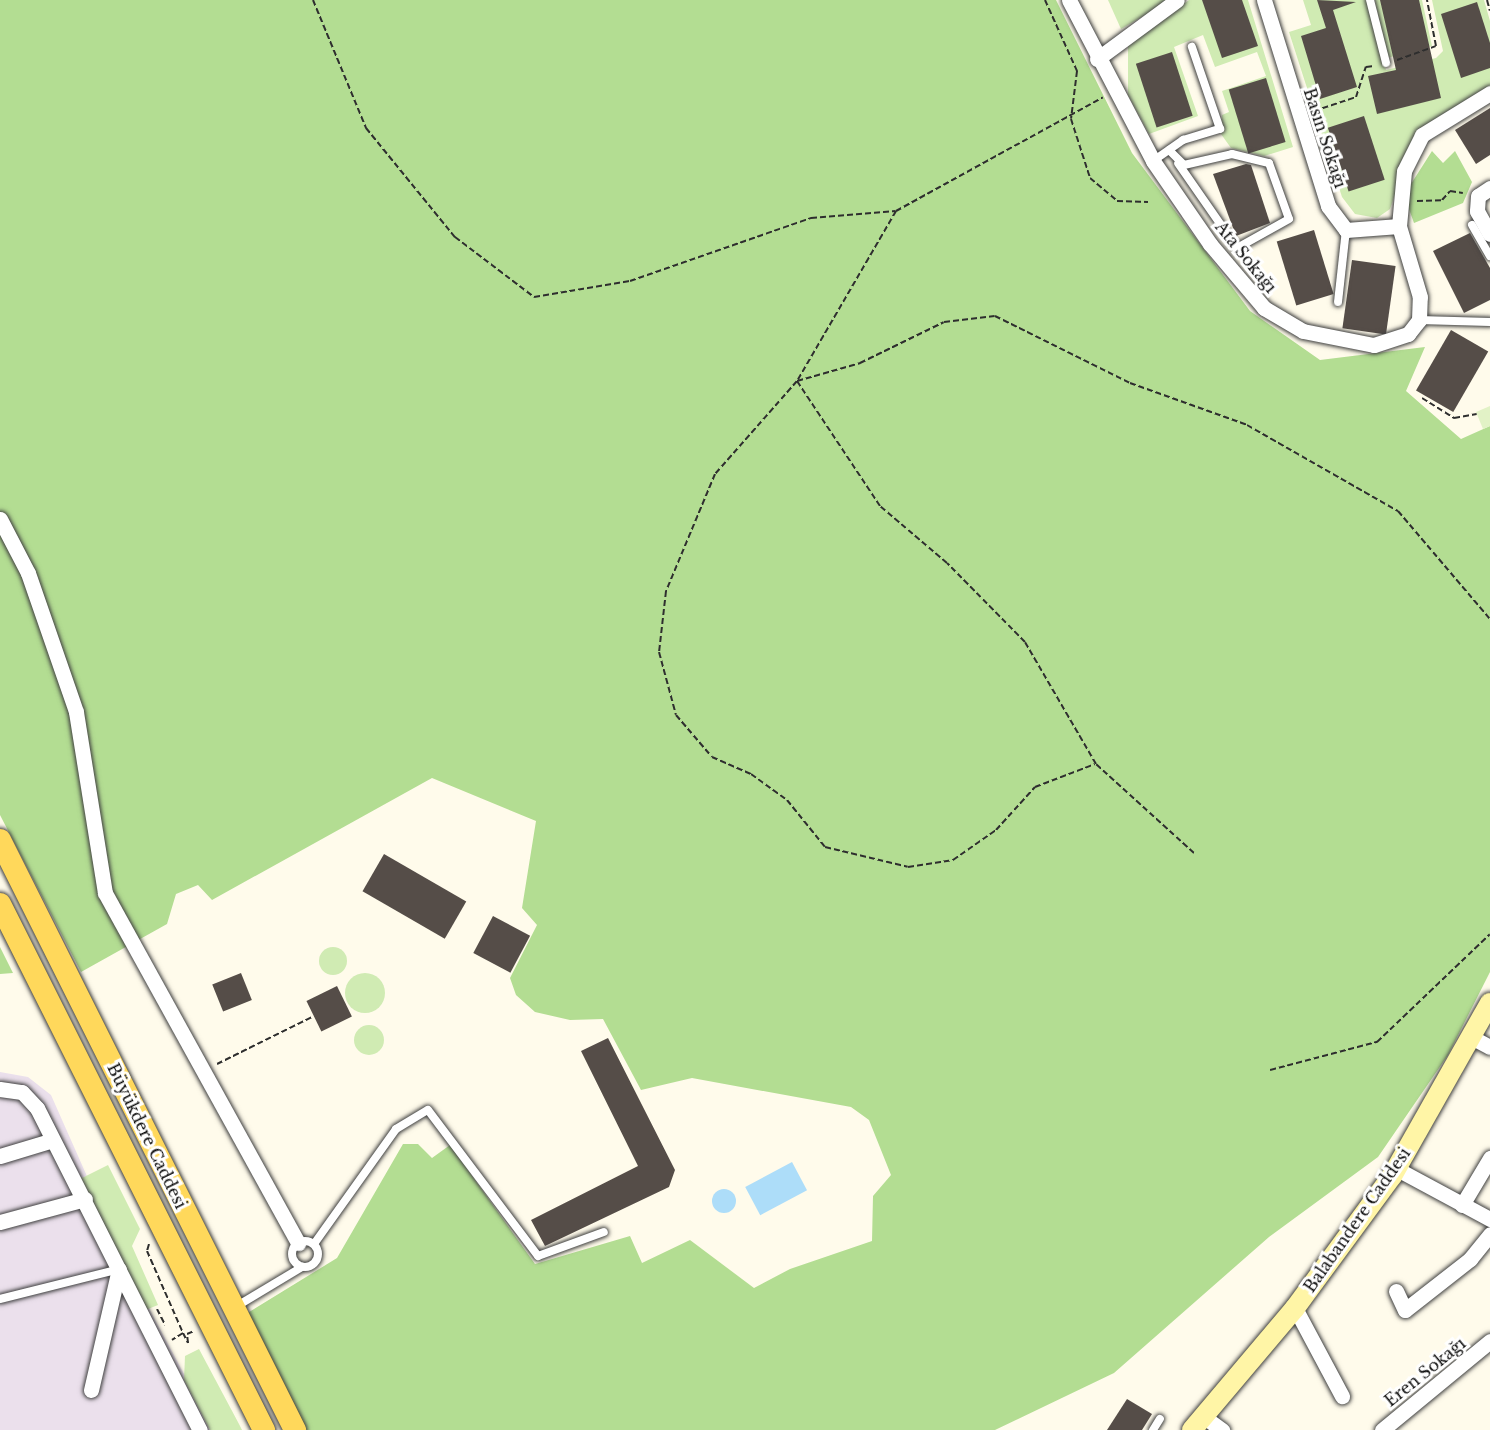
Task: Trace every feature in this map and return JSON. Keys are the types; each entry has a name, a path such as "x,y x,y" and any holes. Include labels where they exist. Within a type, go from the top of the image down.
{"main road":[{"name":"Büyükdere Caddesi","path":"0,840 295,1430"},
{"name":"Büyükdere Caddesi","path":"0,904 264,1430"},
{"name":"Balabandere Caddesi","path":"1269,1339 1295,1308 1397,1169 1490,1003"},
{"path":"72,1047 91,1053 121,1108 149,1142"},
{"path":"1213,1427 1269,1339"},
{"path":"1192,1430 1243,1363 1269,1339"}],"street":[{"name":"Ata Sokağı","path":"1069,0 1113,91 1153,161 1210,244 1264,308 1303,331 1374,345 1408,334 1419,320"},
{"path":"1097,59 1177,0"},
{"name":"Basın Sokağı","path":"1264,0 1328,206 1346,230"},
{"path":"1419,320 1420,297 1399,226 1400,189 1422,135 1490,93"},
{"path":"1484,192 1477,211 1490,234"},
{"path":"1346,230 1399,226"},
{"path":"0,519 32,584 76,712 105,893 298,1243"},
{"path":"1472,1037 1490,1047"},
{"path":"0,1089 22,1092 53,1140 85,1199 200,1430"},
{"path":"0,1156 53,1140"},
{"path":"1462,1205 1490,1158"},
{"path":"1397,1169 1490,1219"},
{"path":"0,1221 85,1199"},
{"path":"1396,1292 1405,1310 1470,1259 1490,1234"},
{"path":"91,1389 118,1269"},
{"path":"1295,1308 1342,1396"},
{"name":"Eren Sokağı","path":"1382,1430 1490,1341"}],"lane":[{"path":"1370,0 1386,63"},
{"path":"1153,161 1183,140 1220,129 1192,47"},
{"path":"1169,150 1178,163 1237,248 1289,219 1269,163 1232,154 1191,166 1178,163"},
{"path":"1472,225 1490,256"},
{"path":"1338,302 1346,230"},
{"path":"1419,320 1490,322"},
{"path":"233,1308 317,1260 314,1244 396,1129 428,1110 538,1256 604,1232"},
{"path":"302,1267 292,1258 298,1243 314,1244"},
{"path":"0,1299 118,1269"},
{"path":"1153,1430 1160,1419"}],"path":[{"path":"313,0 366,128 455,237 534,297 630,281 811,218 896,211 1071,119 1113,91"},
{"path":"1046,0 1077,71 1071,119 1090,178 1117,201 1148,202"},
{"path":"1300,116 1356,97 1366,67 1386,63 1436,46 1427,0"},
{"path":"1487,0 1490,11"},
{"path":"1400,189 1419,202 1442,200 1450,191 1484,192"},
{"path":"896,211 797,381 715,474 666,591 659,652 676,715 712,757 752,774 787,800 825,847 908,867 953,860 996,830 1035,787 1096,764"},
{"path":"797,381 860,363 944,322 995,316 1130,382 1247,425 1398,511 1490,619"},
{"path":"797,381 880,506 947,562 1025,642 1096,764 1194,853"},
{"path":"1422,398 1454,418 1477,414"},
{"path":"1270,1070 1377,1042 1490,934"},
{"path":"204,1071 314,1016"},
{"path":"149,1258 185,1334 171,1339 176,1350 162,1356"}],"shaded area":[{"path":"0,1072 28,1077 51,1095 129,1271 214,1430 0,1430"}],"green space":[{"path":"0,0 1056,0 1132,153 1250,311 1320,360 1425,347 1406,391 1461,439 1490,426 1490,972 1448,1055 1378,1157 1269,1237 1114,1373 995,1430 305,1430 246,1314 337,1258 403,1144 418,1144 432,1158 450,1145 535,1264 630,1236 642,1263 690,1240 754,1288 790,1269 872,1241 873,1196 891,1175 869,1120 851,1107 692,1078 641,1090 603,1019 570,1020 535,1012 516,995 510,978 537,925 522,908 536,821 432,778 212,900 198,885 176,894 167,924 81,972 0,815"},
{"path":"1108,0 1171,0 1121,29"},
{"path":"1189,0 1248,0 1293,147 1264,156 1231,148 1221,134 1222,115 1229,112 1222,91 1266,76 1257,52 1215,67 1203,35 1174,47 1198,116 1149,134 1128,95 1128,46"},
{"path":"1303,0 1367,0 1386,70 1436,58 1443,51 1432,0 1484,0 1490,21 1490,88 1416,134 1390,209 1377,218 1355,214 1342,197 1289,32 1311,25"},
{"path":"1375,0 1422,0 1432,46 1387,58"},
{"path":"1432,151 1443,163 1455,151 1472,182 1463,203 1414,223 1404,195"},
{"path":"1490,406 1490,426 1483,429 1476,412"},
{"path":"0,947 13,973 0,974"},
{"path":"333,947 343,951 347,961 343,971 333,975 323,971 319,961 323,951"},
{"path":"365,973 379,979 385,993 379,1007 365,1013 351,1007 345,993 351,979"},
{"path":"369,1025 380,1029 384,1040 380,1051 369,1055 358,1051 354,1040 358,1029"},
{"path":"108,1165 140,1229 132,1246 158,1305 143,1311 80,1179"},
{"path":"199,1349 242,1430 210,1430 184,1380 185,1356"}],"water":[{"path":"792,1162 807,1190 760,1215 745,1187"},
{"path":"724,1189 732,1193 736,1201 732,1209 724,1213 716,1209 712,1201 716,1193"}],"building":[{"path":"1202,0 1242,0 1258,46 1222,58"},
{"path":"1317,0 1356,2 1333,10 1357,87 1320,99 1301,36 1326,28"},
{"path":"1380,0 1419,0 1441,98 1377,114 1368,76 1396,70"},
{"path":"1477,2 1490,43 1490,68 1461,78 1441,14"},
{"path":"1172,52 1193,116 1157,127 1136,64"},
{"path":"1266,78 1286,142 1248,153 1229,89"},
{"path":"1490,108 1490,155 1476,164 1455,130"},
{"path":"1364,116 1385,180 1349,191 1328,128"},
{"path":"1246,164 1251,165 1270,223 1236,236 1213,174"},
{"path":"1314,230 1334,294 1296,305 1277,241"},
{"path":"1470,233 1490,268 1490,300 1464,313 1433,251"},
{"path":"1352,260 1396,266 1386,334 1342,328"},
{"path":"1451,330 1488,352 1453,412 1416,391"},
{"path":"384,854 466,902 445,939 362,891"},
{"path":"493,916 530,936 510,973 473,953"},
{"path":"241,973 252,1000 223,1012 212,985"},
{"path":"337,986 352,1017 321,1031 306,1001"},
{"path":"608,1038 675,1170 669,1187 545,1246 531,1220 638,1166 581,1051"},
{"path":"1127,1399 1152,1414 1142,1430 1107,1430"}]}
